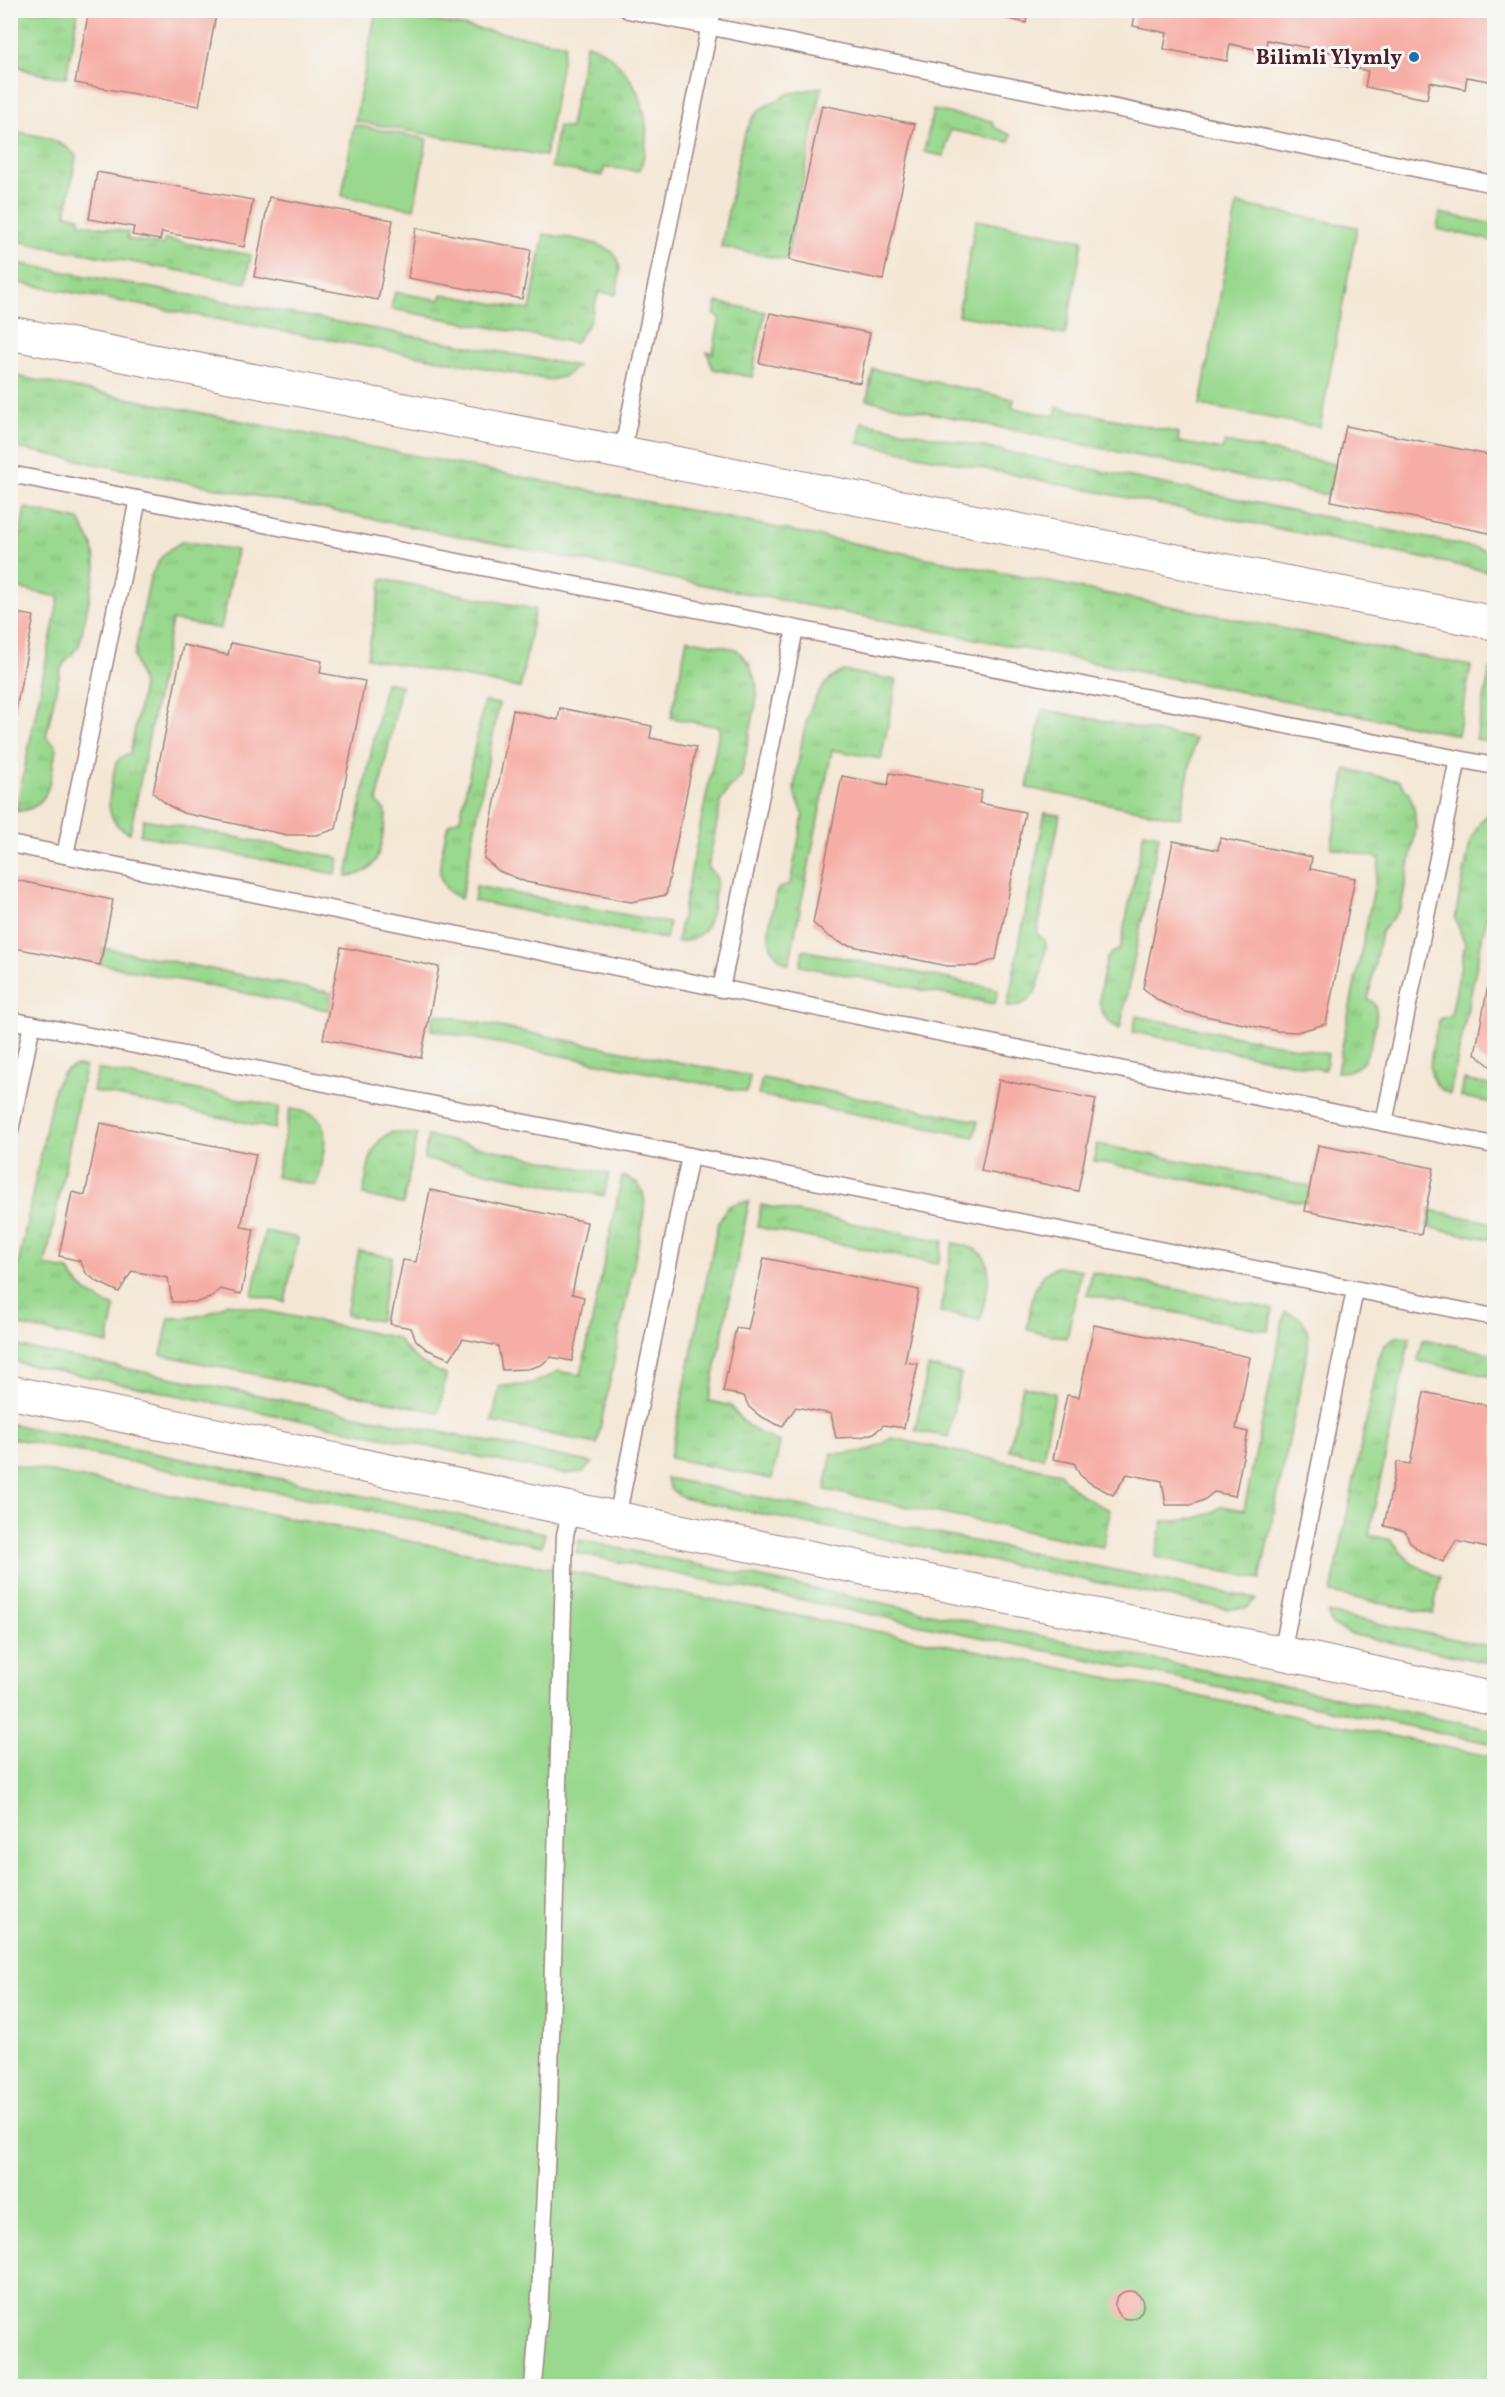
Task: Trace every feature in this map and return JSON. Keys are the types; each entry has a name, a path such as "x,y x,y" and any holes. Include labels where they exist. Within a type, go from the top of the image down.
{"street":[{"path":"10,333 1494,623"},
{"path":"10,1392 571,1509 1282,1653 1494,1699"}],"lane":[{"path":"628,10 711,19 1494,184"},
{"path":"622,453 711,19"},
{"path":"10,474 1494,766"},
{"path":"65,855 138,499"},
{"path":"721,989 795,629"},
{"path":"1384,1123 1458,759"},
{"path":"10,844 1494,1145"},
{"path":"10,1020 1494,1317"},
{"path":"10,1131 32,1024"},
{"path":"618,1518 690,1156"},
{"path":"1282,1653 1355,1290"},
{"path":"533,2386 539,2316 549,2106 565,1535 571,1509"}],"green space":[{"path":"12,11 78,11 66,78 28,70 15,63 10,57"},
{"path":"376,11 565,44 545,156 355,121"},
{"path":"586,44 601,50 617,63 630,78 636,90 645,115 646,142 640,169 636,171 605,167 602,176 551,167 558,126 570,128"},
{"path":"822,87 787,260 721,247 742,141 752,119 759,110 788,94"},
{"path":"933,110 991,121 995,128 1011,135 1009,142 950,130 944,156 924,152"},
{"path":"354,125 427,139 414,209 342,196"},
{"path":"19,132 57,142 76,156 66,214 80,217 80,223 128,232 127,239 163,245 165,239 251,255 246,283 11,240 11,133"},
{"path":"1237,204 1357,227 1320,427 1200,405"},
{"path":"1440,213 1494,224 1494,241 1437,229"},
{"path":"976,220 1083,240 1065,335 958,315"},
{"path":"544,234 598,245 615,255 619,263 616,295 599,292 589,323 575,343 391,309 395,292 440,300 442,294 530,310"},
{"path":"10,262 577,366 565,376 550,380 14,282 11,280"},
{"path":"717,302 765,312 752,377 713,369 707,352 713,353 720,317 714,315"},
{"path":"873,369 1014,399 1012,408 1055,416 1057,407 1179,433 1178,442 1222,450 1225,442 1335,464 1328,495 867,400"},
{"path":"10,375 1471,666 1458,735 11,447"},
{"path":"862,422 1491,551 1487,571 858,443"},
{"path":"25,508 79,520 93,546 96,568 79,646 60,671 46,737 55,745 56,750 50,781 43,798 37,805 16,811 59,597 11,587"},
{"path":"183,541 237,550 221,629 172,620 130,833 120,828 114,821 109,803 116,763 120,758 130,754 143,687 134,657 150,578 160,559"},
{"path":"382,579 535,609 520,688 367,658"},
{"path":"687,639 736,649 749,663 756,683 757,698 741,777 721,801 708,868 716,876 717,881 712,912 709,921 698,936 677,942 720,727 671,718"},
{"path":"1490,670 1494,670 1494,743 1476,739"},
{"path":"843,671 897,680 881,759 832,750 789,964 773,951 769,933 776,893 779,888 790,884 803,817 794,788 802,739 806,722 819,692 829,680"},
{"path":"385,682 401,685 377,802 385,811 386,816 383,837 378,856 373,864 359,874 347,876"},
{"path":"484,702 499,704 461,899 444,886 440,868 441,859 447,828 450,823 460,819"},
{"path":"1042,709 1195,739 1180,818 1027,788"},
{"path":"1346,769 1399,781 1409,794 1414,808 1416,828 1401,908 1381,932 1368,999 1375,1004 1376,1008 1370,1047 1360,1065 1349,1071 1337,1072 1380,858 1331,848"},
{"path":"1494,808 1494,881 1450,1094 1440,1089 1434,1082 1430,1064 1431,1054 1440,1019 1451,1015 1465,944 1455,918 1471,839 1481,821"},
{"path":"1045,813 1060,815 1037,933 1045,941 1046,946 1042,967 1033,995 1027,1001 1007,1007"},
{"path":"144,819 339,858 336,874 140,835"},
{"path":"1144,832 1159,835 1120,1029 1110,1023 1104,1015 1100,989 1107,958 1120,949"},
{"path":"476,886 669,923 666,939 474,901"},
{"path":"104,948 332,993 329,1010 100,964"},
{"path":"803,950 998,989 995,1004 800,966"},
{"path":"434,1014 750,1076 747,1092 431,1030"},
{"path":"1136,1016 1328,1054 1325,1070 1133,1032"},
{"path":"75,1066 85,1067 45,1266 68,1270 88,1293 115,1307 108,1344 11,1324 11,1301 54,1088 63,1072"},
{"path":"98,1069 279,1107 275,1129 93,1091"},
{"path":"762,1078 978,1121 974,1137 758,1095"},
{"path":"1464,1080 1494,1086 1494,1103 1461,1097"},
{"path":"290,1109 313,1115 320,1121 323,1128 325,1137 323,1158 316,1185 276,1177"},
{"path":"392,1132 417,1135 403,1204 363,1195 374,1150 384,1137"},
{"path":"428,1136 609,1174 604,1196 424,1159"},
{"path":"1097,1144 1310,1186 1306,1203 1094,1161"},
{"path":"622,1176 629,1178 642,1189 644,1214 597,1444 492,1422 500,1385 530,1384 558,1371 581,1375"},
{"path":"739,1202 749,1202 709,1401 731,1406 752,1428 780,1442 772,1479 670,1458 718,1223 727,1207"},
{"path":"761,1205 943,1241 938,1264 757,1227"},
{"path":"1430,1210 1494,1223 1494,1240 1427,1227"},
{"path":"265,1231 298,1238 285,1302 252,1295"},
{"path":"953,1243 976,1250 987,1263 987,1293 980,1320 940,1312"},
{"path":"359,1251 392,1257 379,1321 346,1315"},
{"path":"1056,1267 1081,1270 1067,1338 1027,1330 1031,1303 1037,1285 1041,1278"},
{"path":"1092,1272 1273,1309 1268,1331 1087,1295"},
{"path":"227,1303 397,1338 418,1360 446,1375 439,1412 161,1355 169,1318 200,1316"},
{"path":"1285,1312 1298,1317 1305,1324 1308,1349 1260,1579 1155,1557 1163,1521 1194,1518 1208,1514 1222,1506 1244,1510"},
{"path":"1400,1336 1410,1337 1369,1535 1392,1540 1413,1563 1440,1577 1433,1614 1331,1593 1379,1358 1386,1344"},
{"path":"1423,1339 1494,1354 1494,1377 1418,1361"},
{"path":"11,1345 593,1463 583,1472 563,1474 20,1363 11,1358"},
{"path":"928,1367 961,1373 948,1437 915,1431"},
{"path":"1023,1386 1055,1393 1043,1457 1009,1450"},
{"path":"11,1424 545,1533 542,1546 11,1438"},
{"path":"891,1438 1060,1473 1082,1495 1110,1510 1103,1547 825,1490 832,1453 863,1451"},
{"path":"10,1464 974,1650 1494,1757 1494,2386 11,2386"},
{"path":"666,1478 1256,1599 1247,1608 1227,1609 683,1498 671,1490"},
{"path":"579,1540 1494,1730 1494,1744 576,1553"},
{"path":"1327,1613 1494,1647 1494,1664 1350,1634 1332,1625"}],"building":[{"path":"89,10 217,10 199,106 75,83"},
{"path":"968,10 1028,10 1026,23"},
{"name":"Bilimli Ylymly","path":"1122,10 1494,10 1494,82 1467,77 1465,89 1430,82 1427,99 1365,87 1368,71 1333,64 1335,53 1267,40 1265,51 1230,44 1227,61 1164,49 1167,33 1133,26 1135,14"},
{"path":"822,105 915,124 883,280 789,260"},
{"path":"97,172 253,200 244,247 162,232 160,240 132,235 134,227 89,219"},
{"path":"269,197 393,220 378,300 254,277"},
{"path":"416,228 531,250 522,299 408,278"},
{"path":"770,313 870,333 860,383 759,363"},
{"path":"1346,426 1494,456 1494,534 1331,501"},
{"path":"10,612 34,616 12,730 10,729"},
{"path":"231,643 322,661 320,673 365,681 336,829 317,835 288,835 183,813 153,793 183,645 228,655"},
{"path":"560,708 652,726 650,738 696,747 666,895 631,902 526,882 499,871 484,858 513,710 558,720"},
{"path":"890,773 982,791 979,803 1025,812 996,959 977,966 947,966 843,944 828,936 813,923 842,776 888,785"},
{"path":"1220,838 1312,857 1310,869 1355,878 1326,1024 1297,1032 1277,1031 1186,1012 1159,1001 1143,988 1173,841 1218,850"},
{"path":"10,879 113,900 100,965 10,947"},
{"path":"341,947 439,967 421,1058 323,1039"},
{"path":"1494,959 1494,1069 1475,1054"},
{"path":"999,1080 1096,1099 1078,1191 981,1171"},
{"path":"100,1123 256,1154 241,1227 254,1229 241,1294 220,1289 210,1298 197,1302 172,1302 168,1278 132,1271 119,1292 96,1281 86,1273 80,1261 59,1256 72,1192 85,1195"},
{"path":"1318,1145 1434,1168 1421,1234 1305,1211"},
{"path":"430,1190 587,1222 572,1294 584,1297 572,1361 551,1357 541,1365 528,1369 502,1370 498,1346 463,1339 450,1359 426,1349 416,1340 411,1328 390,1324 403,1260 416,1262"},
{"path":"764,1258 919,1290 905,1362 918,1364 904,1428 884,1425 874,1433 861,1437 836,1438 831,1414 796,1407 782,1427 760,1416 749,1407 744,1396 723,1392 736,1328 748,1330"},
{"path":"1094,1325 1250,1357 1236,1429 1248,1432 1235,1496 1214,1492 1204,1500 1191,1505 1166,1505 1162,1481 1127,1474 1113,1495 1080,1475 1074,1463 1053,1459 1067,1395 1079,1397"},
{"path":"1424,1392 1494,1407 1494,1556 1492,1549 1456,1541 1443,1562 1420,1551 1410,1542 1405,1531 1384,1526 1397,1462 1410,1464"},
{"path":"1129,2291 1139,2295 1143,2305 1139,2315 1129,2319 1119,2315 1115,2305 1119,2295"}],"place":[{"name":"Bilimli Ylymly","path":"1414,57"}]}
